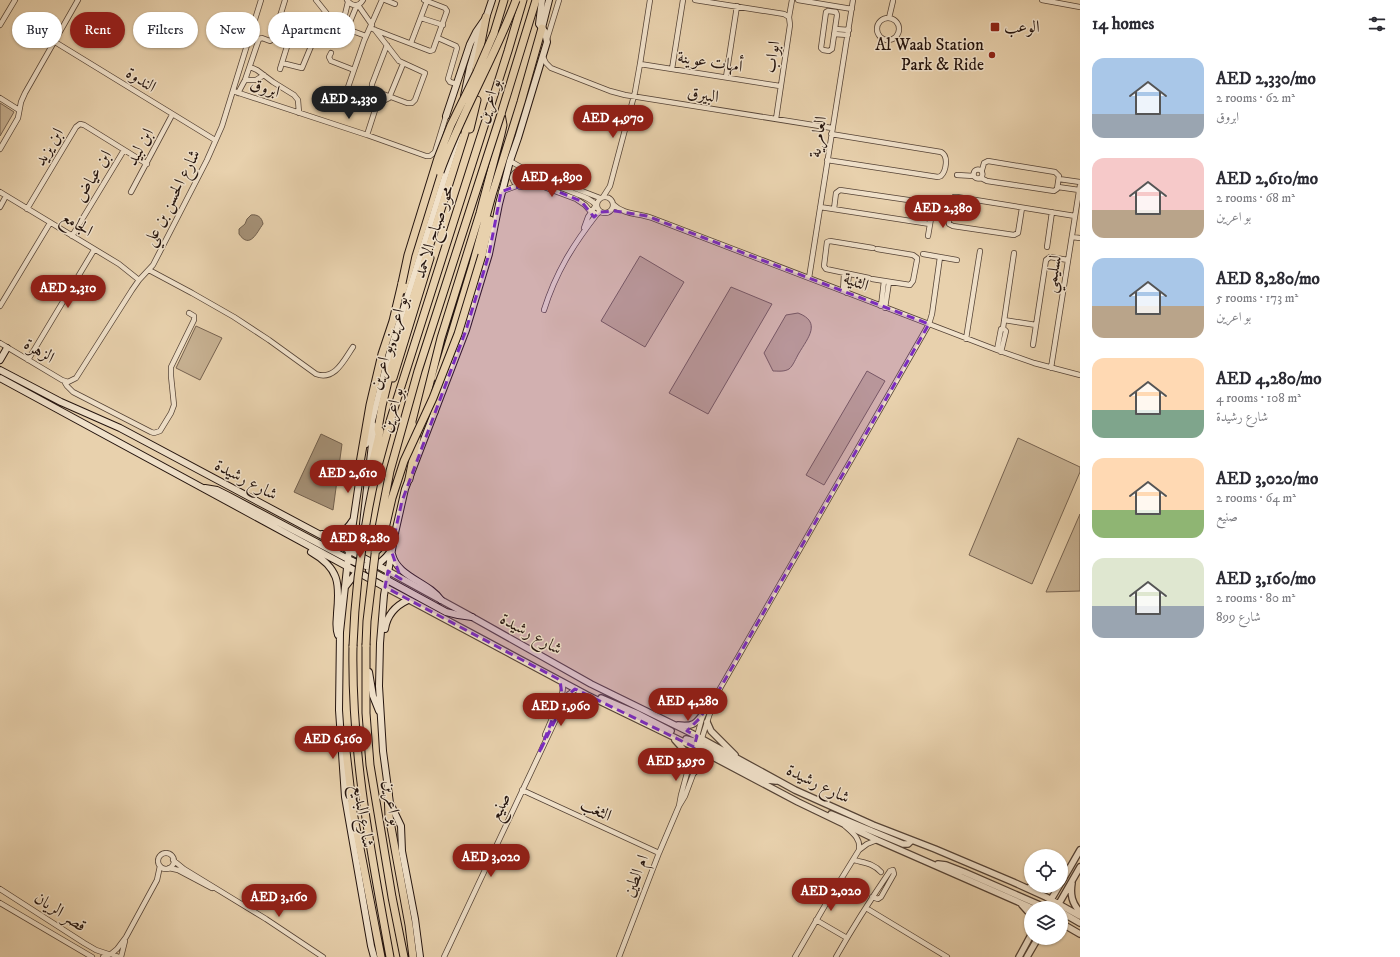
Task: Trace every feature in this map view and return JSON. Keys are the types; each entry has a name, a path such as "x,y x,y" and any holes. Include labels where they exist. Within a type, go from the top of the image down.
{"highway":[{"path":"360,473 360,463 377,373 394,315 408,255 440,152 494,33 504,0"},
{"path":"394,315 397,311 440,172 449,148 504,32 516,0"},
{"name":"محور صباح الاحمد","path":"376,473 393,410 523,0"},
{"name":"بو اعرين","path":"404,957 392,897 370,765 366,713 367,621 375,552 380,517 390,471 416,379 536,0"},
{"path":"379,434 378,429 381,411 392,365 465,133 486,18"},
{"path":"434,412 438,376 477,252 492,195 542,28"},
{"name":"بو اعرين","path":"477,100 494,33"},
{"name":"بو اعرين,بو اعرين","path":"379,434 390,389 462,160 477,100"},
{"path":"409,479 410,465 441,338 485,193 502,130 501,114"},
{"path":"375,552 382,546 387,516 402,468 433,398 461,328 482,254 498,177"},
{"name":"بو اعرين","path":"379,434 373,460 376,473 362,544 355,605 354,696 358,768 364,816 390,957"},
{"path":"342,743 346,751 353,812 381,957"},
{"path":"388,792 389,816 413,957"}],"main road":[{"name":"بو اعرين","path":"348,559 360,473 387,360 451,160 462,118 470,67 492,0"},
{"path":"542,0 538,21 545,32 547,39"},
{"path":"542,28 549,0"},
{"path":"446,116 470,44 486,18"},
{"name":"بو اعرين","path":"388,792 380,714 380,643 385,587 395,533 402,501 409,479 466,330 481,282 489,254 501,192 547,39"},
{"path":"446,116 452,110 455,110 462,118"},
{"path":"0,360 7,348"},
{"name":"شارع رشيدة","path":"0,370 61,402 120,428 388,572"},
{"name":"شارع رشيدة","path":"0,378 385,587"},
{"path":"372,420 373,435 363,524 367,533 375,538 385,538 395,533"},
{"path":"201,488 222,492 367,568 446,612 472,617"},
{"path":"242,509 253,518 329,564 338,582 339,592 336,625 340,638"},
{"path":"318,534 339,534 345,530 354,518"},
{"path":"349,550 367,568 371,579 368,669 373,696 380,714"},
{"path":"344,590 356,572 361,568 373,567 384,560 392,550"},
{"path":"392,550 394,560 397,565 418,582 435,593 441,600"},
{"name":"شارع البديع","path":"348,559 340,638 339,710 343,776 346,805 373,955"},
{"path":"380,643 384,638 386,623 391,612 399,604 408,600"},
{"name":"شارع البديع","path":"388,792 393,811 401,826 402,851 415,919 420,957"}],"street":[{"path":"0,25 15,0"},
{"path":"62,28 78,0"},
{"name":"شارع الحسن بن علي","path":"64,381 68,382 76,378 139,280 149,270 203,166 235,92 261,0"},
{"path":"282,12 285,0"},
{"path":"316,0 326,12"},
{"path":"355,12 358,5 363,0"},
{"path":"346,93 366,36 372,27 382,0"},
{"path":"385,0 395,4"},
{"name":"بو اعرين","path":"547,39 558,0"},
{"path":"536,174 517,171 514,172 512,178 514,182 523,187 539,186 554,190 582,202 591,212 606,213 610,211 610,186 633,97 650,0"},
{"path":"672,69 683,0"},
{"path":"696,0 784,14 789,17"},
{"name":"ابواب","path":"776,119 790,25 789,17 792,0"},
{"path":"798,0 852,9"},
{"name":"العامرية","path":"809,278 853,0"},
{"path":"1042,0 1080,7"},
{"path":"345,12 348,1 351,4 358,5 372,27 403,64 424,73 415,100 409,103 373,90 372,86 386,45"},
{"path":"372,27 411,43 431,50 434,49 448,12 446,9 425,1 421,18 411,43"},
{"path":"889,18 893,2"},
{"path":"726,77 737,6"},
{"path":"828,11 836,12 837,14 834,31 831,50 822,50 821,48 828,11"},
{"path":"421,18 443,25"},
{"path":"884,18 889,18 898,24 899,29 898,35 889,41 879,37 876,32 876,26 879,21 884,18"},
{"path":"834,31 849,30"},
{"path":"834,31 848,35"},
{"path":"355,32 366,36"},
{"path":"235,92 245,80 259,39 262,38 268,40"},
{"path":"438,38 456,46 457,48 448,79 450,82 456,84"},
{"name":"الندوة","path":"62,47 215,140"},
{"path":"0,149 18,118 25,93 51,48"},
{"path":"280,69 286,48"},
{"path":"282,62 302,68 310,48"},
{"path":"331,53 329,57 331,61 354,70"},
{"path":"542,57 550,68"},
{"path":"367,135 377,104 389,98 403,64"},
{"name":"أمهات عوينة","path":"639,66 672,69 780,86"},
{"path":"250,67 257,70 294,95 298,100 299,113"},
{"path":"538,72 543,68 550,68"},
{"name":"البيرق","path":"550,68 610,91 633,97 832,128"},
{"path":"245,80 256,80 264,75"},
{"name":"ابروق","path":"235,92 367,135 422,155 430,156 433,155 437,148 446,116"},
{"path":"0,98 19,110"},
{"name":"ابن لبيد","path":"131,192 172,115"},
{"name":"ابن يزيد","path":"27,209 78,125 84,125 147,164"},
{"path":"827,160 938,177 944,174 946,157 945,154 941,152 831,134"},
{"name":"ابن عياض","path":"72,236 124,150"},
{"path":"510,161 521,168 536,174 611,201"},
{"path":"957,175 974,176 987,181 1054,191 1057,190 1059,174 1055,172 988,161 984,163 982,170 983,175 981,178"},
{"path":"974,176 976,170 982,170"},
{"path":"1059,179 1080,182"},
{"path":"501,192 518,185 532,182 548,183 586,198 596,205 599,213"},
{"path":"582,234 591,212 610,186"},
{"path":"1058,186 1080,188"},
{"name":"لسليمي","path":"1051,368 1080,188"},
{"path":"834,209 836,193 840,190 929,203 933,207 928,236"},
{"name":"الجامع","path":"0,192 124,268 139,280"},
{"path":"0,207 6,196"},
{"path":"1022,208 1018,232 1014,235 953,226 950,224 949,220 952,200 954,198 1052,212 1077,214"},
{"name":"الثنية","path":"611,201 628,214 652,218 999,351 1051,368 1080,375"},
{"path":"820,207 930,224"},
{"name":"الثنية","path":"610,211 623,211"},
{"path":"1047,248 1052,212"},
{"path":"544,310 551,287 559,270 582,234 599,213"},
{"path":"0,306 50,223"},
{"path":"1072,237 1080,238"},
{"path":"828,241 913,254 917,258 912,284 907,286 847,274 824,268 826,244 828,241"},
{"path":"28,360 94,250"},
{"path":"966,339 980,251"},
{"path":"999,351 1006,331 1003,328 1014,253"},
{"path":"923,254 957,260"},
{"path":"671,724 685,726 691,725 698,721 718,692 929,324 932,314 940,257"},
{"path":"1033,345 1046,260 1050,258 1068,260"},
{"path":"149,270 234,318 269,340 316,374 324,376 333,373 337,370 353,347"},
{"path":"845,292 847,274"},
{"path":"883,307 887,282"},
{"name":"الزهرة","path":"0,343 64,381 66,386 73,392 154,433 160,432 171,414 174,405 171,372 173,363 194,320 194,316 189,313"},
{"path":"1004,320 1036,325"},
{"name":"شارع رشيدة","path":"388,572 472,617 590,684 671,724 698,743 713,758 877,840 1024,904"},
{"name":"شارع رشيدة","path":"385,587 487,640 587,695 637,718 741,760 833,808 911,841 935,849 1051,900"},
{"name":"صنيع","path":"444,957 539,753 562,695 563,687 560,680"},
{"name":"صنيع","path":"539,753 567,696 576,689"},
{"path":"698,743 718,692"},
{"path":"587,695 607,700 650,720 687,740 698,743 768,780 779,781"},
{"path":"698,743 705,711"},
{"path":"637,718 678,743 690,760"},
{"path":"707,722 711,731 741,760"},
{"name":"ام الطين","path":"679,806 690,760 698,743"},
{"name":"ام الطين","path":"619,957 659,853 679,806 685,796 694,772 698,743"},
{"path":"694,772 703,760 713,758"},
{"name":"الثغب","path":"522,790 659,853"},
{"path":"824,814 832,814 860,827 905,844 908,844 911,841"},
{"path":"796,957 816,920 859,850 860,843 843,824"},
{"path":"859,850 867,844 877,840"},
{"path":"1069,869 1080,850"},
{"path":"157,880 160,866 158,859 164,854 169,855 173,860 323,957"},
{"path":"107,955 122,944 157,880 168,868 172,866 173,860"},
{"path":"854,860 869,863 881,872"},
{"path":"930,863 946,865 1030,901"},
{"path":"160,866 163,869 168,868 178,870 226,895"},
{"path":"1060,901 1080,867"},
{"path":"836,957 872,897 890,871 894,870 895,873 881,897 878,899 872,897"},
{"path":"1073,879 1071,897 1075,907 1080,912"},
{"path":"1013,882 1024,886"},
{"name":"قصر الريان","path":"0,889 96,950 107,955 120,957"},
{"path":"1051,900 1055,893"},
{"path":"1018,901 1024,907"},
{"name":"قصر الريان","path":"0,903 92,957"},
{"path":"866,908 947,957"},
{"name":"شارع رشيدة","path":"1068,911 1080,916"},
{"path":"1068,916 1080,923"},
{"path":"816,920 847,938"},
{"path":"1068,928 1080,934"},
{"path":"120,957 126,938"},
{"path":"1019,957 1026,945"},
{"path":"1027,957 1034,945"}],"highlighted area":[{"path":"535,185 554,190 581,201 594,217 600,212 615,211 647,216 929,324 718,692 699,719 687,731 697,736 694,747 575,689 567,696 539,753 562,695 560,680 385,587 388,571 401,579 391,550 402,501 466,330 489,254 501,192 511,188"}],"shaded area":[{"path":"0,103 14,112 0,136"},
{"path":"251,215 259,216 263,224 253,238 247,240 239,234 239,229 245,224"},
{"path":"640,256 684,282 645,347 601,321"},
{"path":"731,287 772,304 708,414 669,393"},
{"path":"798,313 810,321 811,331 809,336 789,369 785,371 773,371 764,353 786,315"},
{"path":"196,326 222,338 200,380 176,368"},
{"path":"867,371 885,381 824,485 806,475"},
{"path":"321,434 342,444 333,510 294,492"},
{"path":"1018,438 1080,467 1080,472 1032,584 969,555"},
{"path":"1080,514 1080,591 1046,592"}],"place":[{"name":"الوعب","path":"995,27"},
{"name":"Al Waab Station Park & Ride","path":"992,55"}]}
